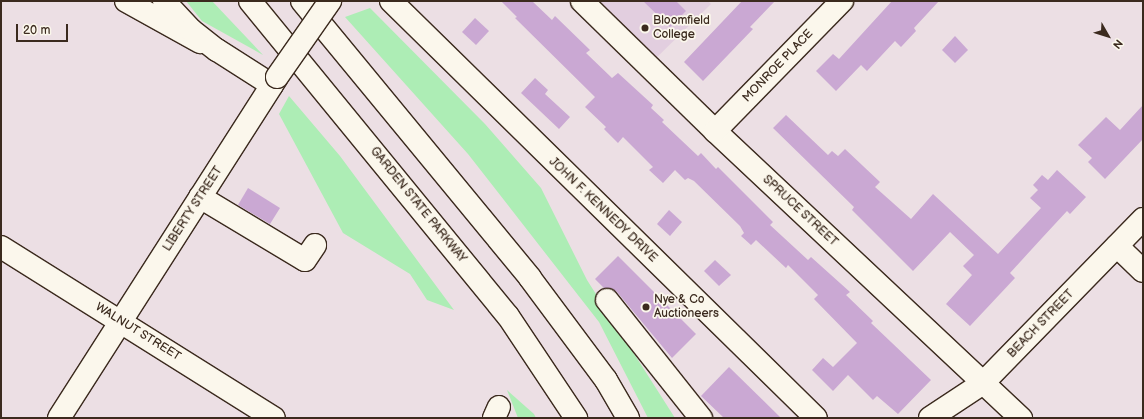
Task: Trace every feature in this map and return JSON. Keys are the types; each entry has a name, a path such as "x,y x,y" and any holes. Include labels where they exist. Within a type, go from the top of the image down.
{"main road":[{"path":"126,1 275,81"},
{"path":"164,1 191,30 217,50"},
{"path":"242,1 297,57"},
{"name":"GARDEN STATE PARKWAY","path":"250,1 508,316 576,418"},
{"path":"303,1 530,278 606,380 628,418"},
{"name":"LIBERTY STREET","path":"59,418 275,81 330,1"},
{"name":"JOHN F. KENNEDY DRIVE","path":"391,1 816,418"},
{"name":"SPRUCE STREET","path":"582,1 714,131 1020,418"},
{"name":"MONROE PLACE","path":"714,131 842,1"},
{"path":"200,197 305,260 315,245"},
{"name":"BEACH STREET","path":"930,418 983,383 1143,219"},
{"path":"1117,246 1143,271"},
{"name":"WALNUT STREET","path":"1,247 274,418"},
{"path":"607,300 701,418"}],"shaded area":[{"name":"Bloomfield College","path":"575,1 708,1 711,4 645,69"}],"green space":[{"path":"186,1 212,1 263,55 202,21"},
{"path":"370,8 485,124 541,188 587,280 675,418 648,418 599,322 468,154 345,17"},
{"path":"289,96 340,156 454,310 427,300 410,274 343,233 279,114"},
{"path":"507,390 534,414 536,418 518,418"}],"building":[{"path":"501,1 532,1 552,20 555,16 590,50 586,53 612,78 618,73 653,105 651,108 664,120 662,122 698,156 701,153 716,169 718,167 773,222 770,225 808,260 811,257 850,292 846,295 873,321 871,323 931,380 898,414 877,396 873,400 848,375 833,391 812,370 823,358 833,367 857,343 814,299 818,295 788,265 786,268 756,240 751,245 741,236 744,233 740,226 694,181 688,178 685,180 675,170 663,183 649,170 653,167 623,137 618,143 604,129 606,127 585,107 595,97 515,18 517,17"},
{"path":"643,1 676,1 686,11 670,27"},
{"path":"742,1 775,1 750,27 753,29 703,81 684,62"},
{"path":"892,1 939,1 914,28 916,31 901,47 895,41 867,71 861,65 836,91 816,71 833,54 839,59"},
{"path":"475,18 489,31 476,45 462,32"},
{"path":"955,36 968,50 955,63 942,50"},
{"path":"535,78 548,90 545,94 570,117 559,129 521,93"},
{"path":"1143,105 1143,139 1105,179 1088,162 1092,158 1078,145 1106,117 1120,130"},
{"path":"786,115 828,155 832,151 838,156 845,149 880,182 875,187 911,219 933,194 998,254 1041,208 1030,198 1038,190 1033,185 1042,175 1048,180 1057,170 1086,197 1070,214 1067,211 1010,273 1015,278 970,326 946,304 972,275 963,266 974,255 950,232 913,271 852,210 854,207 773,128"},
{"path":"248,188 280,208 270,224 238,205"},
{"path":"669,210 682,222 670,236 657,224"},
{"path":"618,256 696,334 672,358 617,292 611,288 604,288 595,279"},
{"path":"715,260 731,275 719,286 704,271"},
{"path":"729,367 781,418 724,418 701,396"}],"place":[{"name":"Bloomfield College","path":"645,28"},
{"name":"Nye & Co Auctioneers","path":"646,307"}]}
